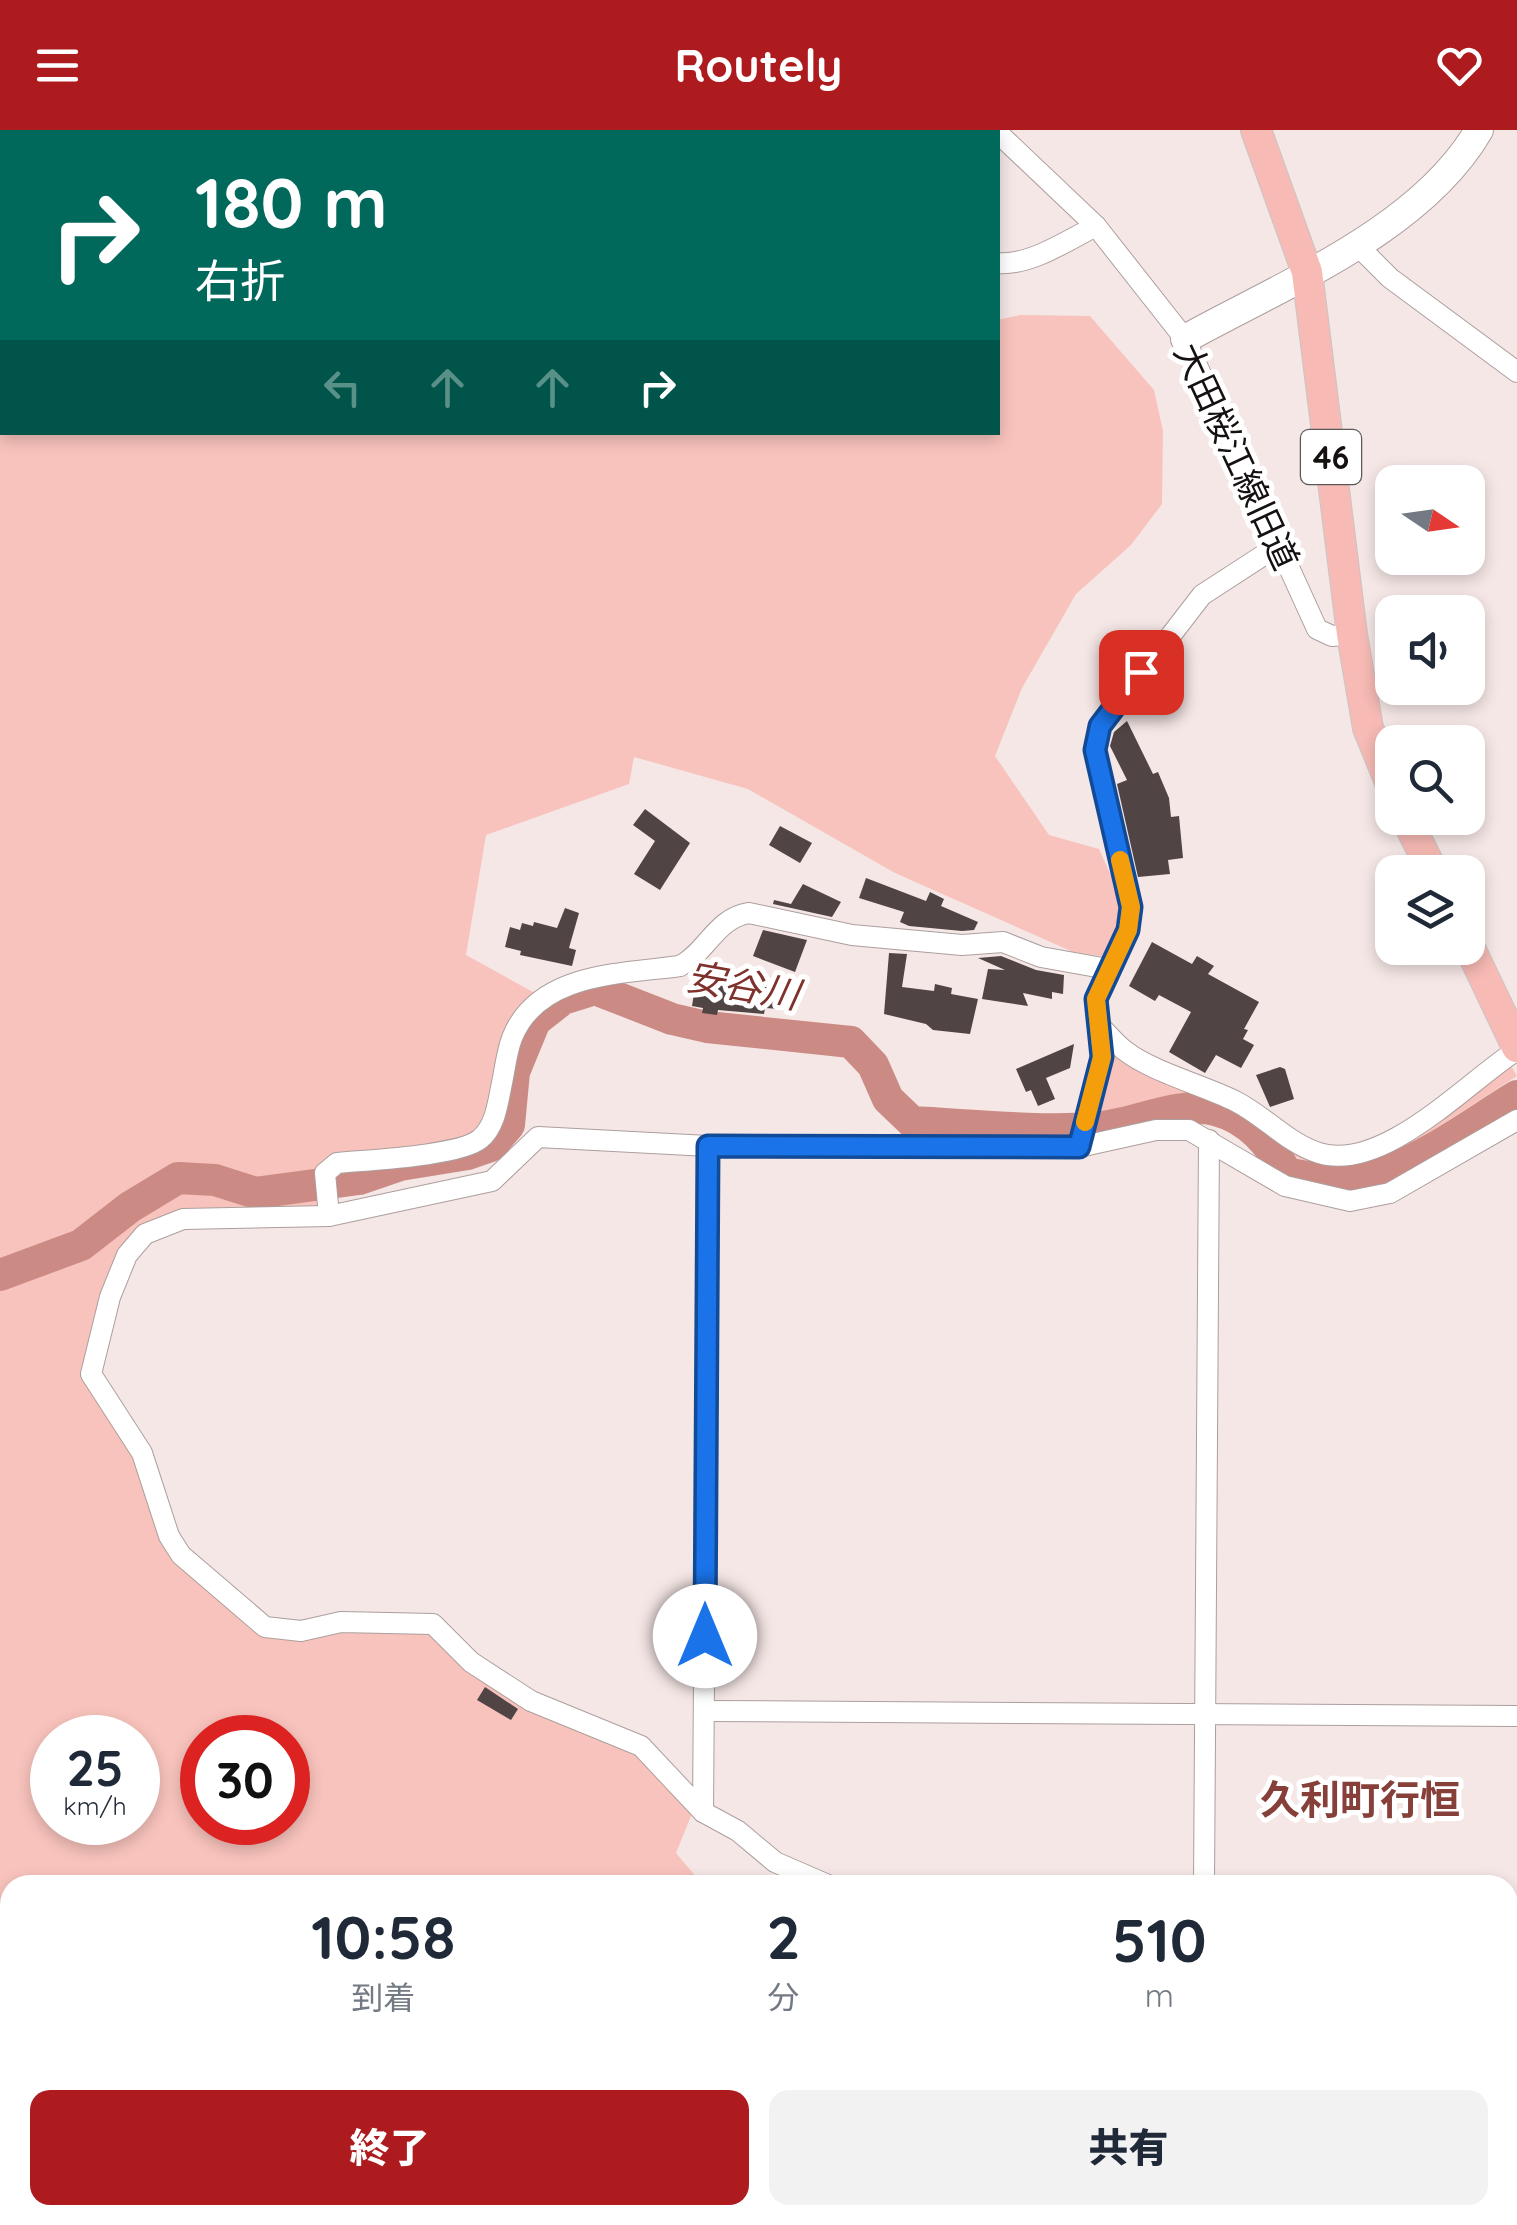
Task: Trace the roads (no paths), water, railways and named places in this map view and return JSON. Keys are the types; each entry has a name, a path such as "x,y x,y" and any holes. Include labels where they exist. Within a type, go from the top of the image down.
{"main road":[{"name":"46","path":"1256,130 1306,272 1352,634 1368,728 1375,745"},
{"path":"1186,339 1357,245 1425,198 1454,167 1479,130"},
{"path":"1478,965 1517,1048"}],"street":[{"name":"大田桜江線旧道","path":"1000,136 1096,226 1186,339 1317,629 1332,636 1352,634"},
{"path":"1000,263 1009,264 1045,251 1096,226"},
{"path":"1357,245 1390,278 1517,372"},
{"path":"1080,1144 1102,1057 1096,999 1128,930 1131,907 1095,750 1100,726 1202,595 1279,545"},
{"path":"329,1211 325,1173 337,1163 450,1150 481,1138 495,1114 512,1038 522,1019 546,998 572,981 680,966 736,915 749,913 852,935 962,944 1004,942 1041,957 1108,969"},
{"path":"1097,1023 1126,1052 1232,1099 1266,1117 1290,1140 1322,1154 1351,1155 1400,1136 1517,1048"},
{"path":"805,1875 775,1862 738,1830 703,1812 641,1746 531,1702 471,1662 433,1624 341,1622 301,1631 264,1627 175,1546 142,1453 91,1374 110,1297 127,1255 145,1234 183,1219 329,1211 492,1181 538,1137 708,1146 1080,1144 1156,1130 1188,1130 1285,1186 1350,1201 1390,1193 1517,1120"},
{"path":"1204,1875 1209,1140"},
{"path":"703,1812 708,1146"},
{"path":"704,1711 1517,1716"}],"waterway":[{"name":"安谷川","path":"0,1275 81,1245 130,1207 178,1178 215,1180 256,1193 359,1179 400,1165 468,1154 491,1146 509,1125 514,1072 535,1021 563,999 595,989 672,1019 707,1027 851,1042 873,1065 888,1099 912,1122 1072,1129 1201,1108 1227,1114 1257,1134 1287,1173 1321,1178 1353,1177 1409,1161 1517,1096"}],"district":[{"name":"久利町行恒","path":"1360,1799"}]}
